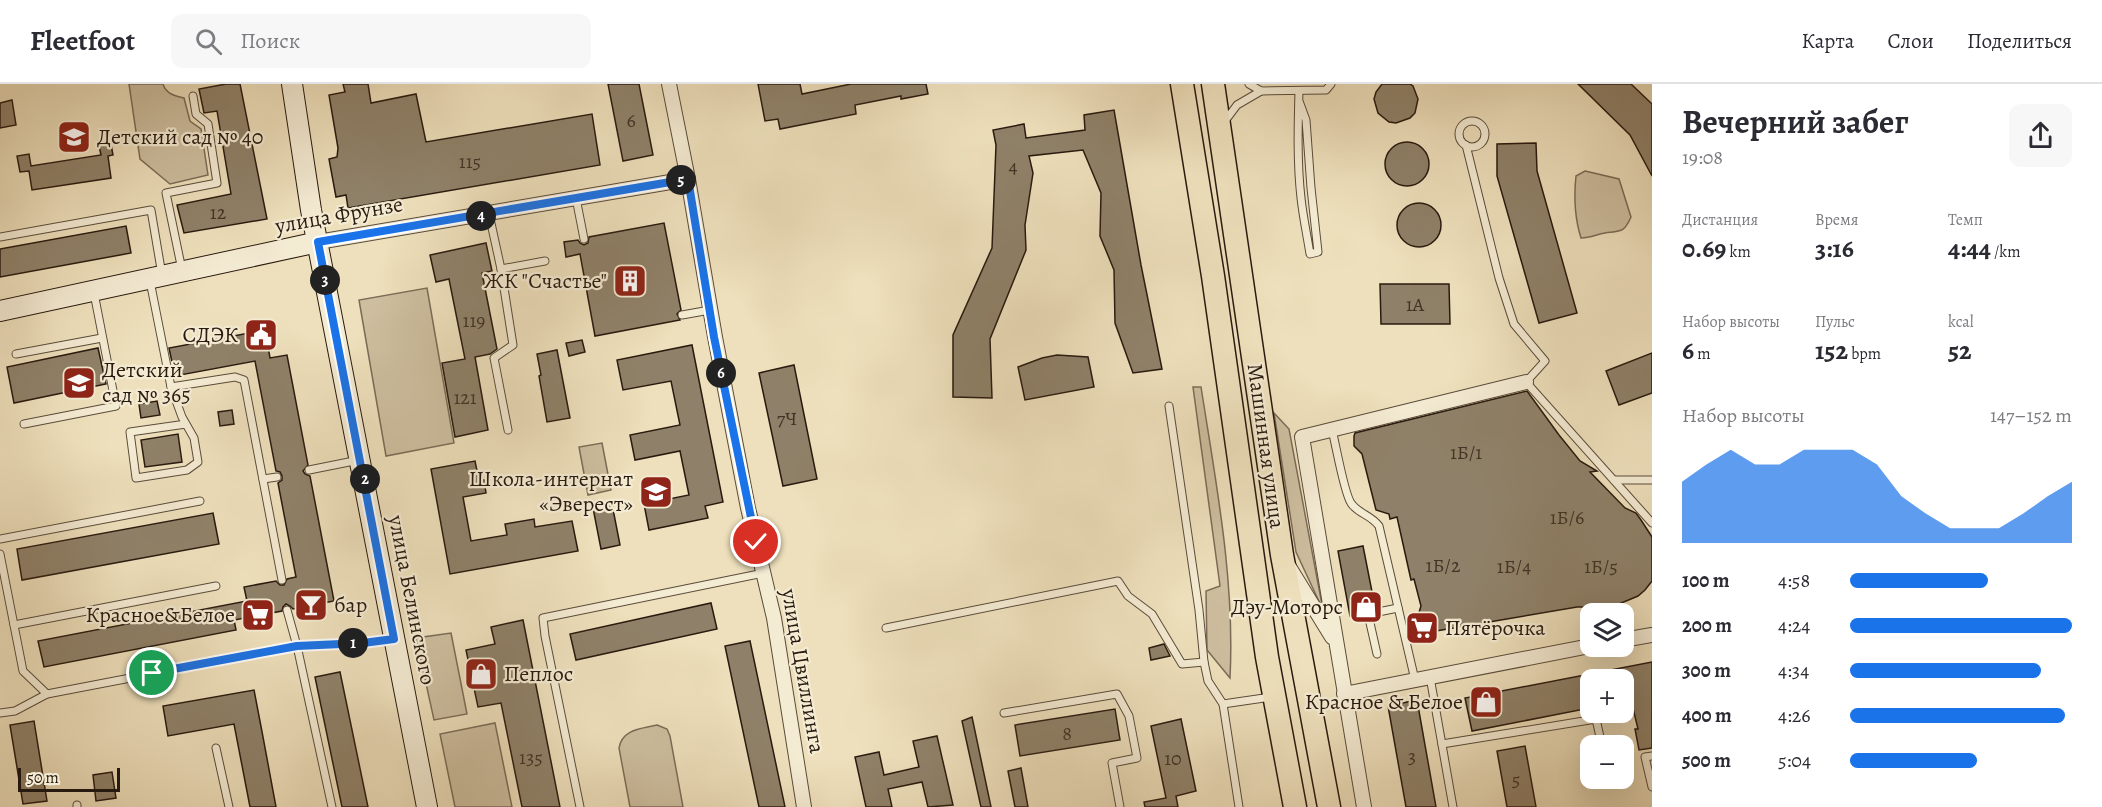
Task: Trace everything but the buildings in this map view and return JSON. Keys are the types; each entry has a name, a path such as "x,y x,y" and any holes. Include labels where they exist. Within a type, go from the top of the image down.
{"main road":[{"name":"улица Белинского","path":"292,84 305,174 428,807"},
{"name":"Машинная улица","path":"1182,84 1214,276 1267,657 1295,807"},
{"name":"Машинная улица","path":"1214,84 1282,555 1329,807"},
{"name":"улица Фрунзе","path":"0,311 318,242"}],"street":[{"name":"улица Цвиллинга","path":"669,84 748,508 774,618 804,807"},
{"name":"улица Фрунзе","path":"318,242 688,179"},
{"path":"1364,807 1302,437 1526,382"},
{"path":"1282,555 1337,644"},
{"path":"1634,638 1652,635"},
{"path":"1344,694 1580,648"}],"lane":[{"path":"1249,84 1261,91"},
{"path":"1220,128 1237,105 1261,91 1326,90 1331,84"},
{"path":"1294,89 1299,101 1306,120 1318,252 1310,254 1300,198 1299,101"},
{"path":"182,272 166,193 217,183 208,124 196,114 193,96"},
{"path":"1466,145 1499,278 1514,324 1545,361 1526,382 1652,523"},
{"path":"576,198 584,238"},
{"path":"0,237 151,210 156,277 171,387 194,438 198,462 187,470 136,478 130,432 186,424"},
{"path":"489,214 501,269 513,345 494,358 508,430"},
{"path":"501,269 545,261"},
{"path":"24,424 116,406 93,290"},
{"path":"681,314 710,308"},
{"path":"16,354 102,338"},
{"path":"171,387 235,376 244,380 282,580"},
{"path":"1169,406 1199,610 1204,662 1208,681 1223,704 1239,807"},
{"path":"1332,430 1349,501 1357,510 1372,517 1379,526 1415,680"},
{"path":"309,470 361,460"},
{"path":"263,479 277,477"},
{"path":"1614,480 1652,480"},
{"path":"0,539 200,501"},
{"path":"0,554 3,583 14,625 22,671 47,694"},
{"path":"580,807 543,618 764,573"},
{"path":"886,628 1119,581 1128,596 1152,614 1182,664 1204,662"},
{"path":"14,625 216,586"},
{"path":"1377,654 1368,614 1398,608"},
{"path":"287,610 332,807"},
{"path":"0,713 15,711 47,694 297,646 394,639"},
{"path":"1430,677 1453,807"},
{"path":"1004,713 1117,694 1129,716 1137,758 1112,763 1120,807"},
{"path":"1223,704 1274,696"},
{"path":"1442,744 1596,719 1600,735"},
{"path":"216,748 229,807"},
{"path":"1652,756 1645,757 1652,787"}],"shaded area":[{"path":"129,84 163,84 169,92 184,98 190,121 201,129 208,175 170,184 140,159"},
{"path":"1585,171 1619,179 1631,217 1621,230 1581,238 1576,215 1575,183 1576,176"},
{"path":"427,288 454,443 386,456 359,300"},
{"path":"1193,387 1201,387 1223,532 1230,605 1230,678 1207,650 1206,591 1220,586"},
{"path":"1274,413 1289,429 1323,610 1296,552"},
{"path":"602,443 611,490 588,495 579,447"},
{"path":"451,633 467,714 434,720 416,638"},
{"path":"495,723 512,807 455,807 440,734"},
{"path":"657,725 667,729 670,736 683,807 630,807 619,748 628,733"}],"place":[{"name":"Детский сад № 40","path":"74,137"},
{"name":"ЖК \"Счастье\"","path":"630,281"},
{"name":"СДЭК","path":"261,335"},
{"name":"Детский сад № 365","path":"79,383"},
{"name":"Школа-интернат «Эверест»","path":"656,492"},
{"name":"бар","path":"311,605"},
{"name":"Дэу-Моторс","path":"1366,607"},
{"name":"Красное&Белое","path":"258,615"},
{"name":"Пятёрочка","path":"1422,628"},
{"name":"Пеплос","path":"481,674"},
{"name":"Красное & Белое","path":"1486,702"}],"route":[{"path":"152,673 297,646 394,639 318,242 688,179 714,337 756,542"}]}
